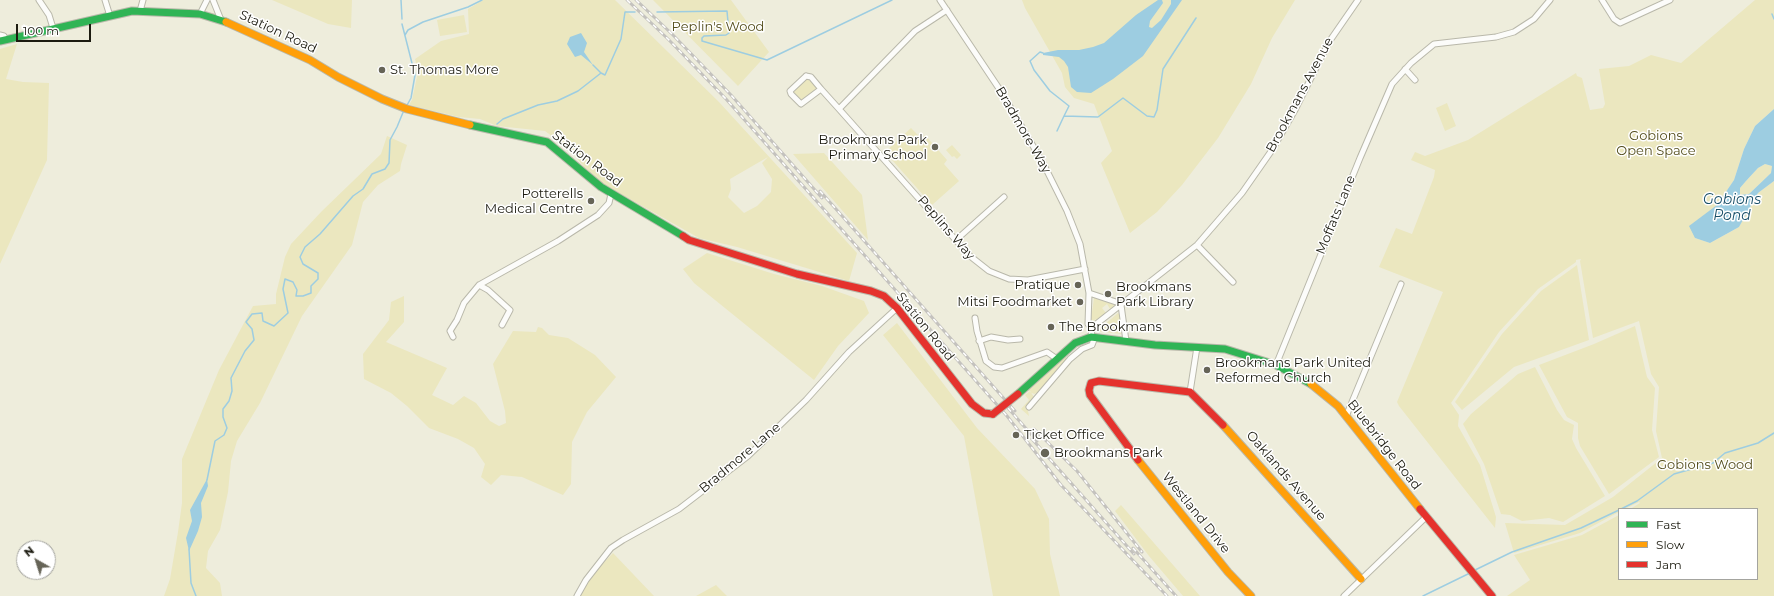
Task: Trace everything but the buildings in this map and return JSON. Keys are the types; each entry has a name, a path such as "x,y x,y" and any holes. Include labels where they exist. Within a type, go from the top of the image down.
{"street":[{"path":"39,0 49,15 53,28"},
{"path":"105,0 110,16"},
{"path":"140,11 143,0"},
{"path":"200,14 207,0"},
{"path":"213,0 221,20"},
{"name":"Bradmore Way","path":"940,0 1002,93 1043,163 1074,227 1080,244 1085,269 1089,293 1088,324 1092,328 1093,337"},
{"name":"Brookmans Avenue","path":"1092,328 1197,245 1242,193 1272,150 1295,110 1328,42 1358,0"},
{"name":"Moffats Lane","path":"1276,366 1387,93 1405,69 1425,49 1440,42 1496,37 1514,32 1534,19 1550,0"},
{"path":"1602,0 1614,19 1620,23 1670,0"},
{"path":"839,109 915,31 947,10"},
{"name":"Station Road","path":"2,39 140,11 200,14 221,20 310,60 354,86 405,108 498,132 535,138 547,142 611,194 689,240 797,274 877,293 887,298 897,308 972,404 984,413 993,414 1078,341 1093,337"},
{"path":"1405,69 1415,80"},
{"name":"Peplins Way","path":"821,90 801,104 790,94 790,91 808,76 839,109 956,240 982,267 999,276 1009,279 1028,280 1085,269"},
{"path":"452,336 450,331 458,320 464,303 479,285 558,240 598,215 609,203 611,194"},
{"path":"956,240 1004,197"},
{"path":"1197,245 1233,282"},
{"path":"1346,414 1401,284"},
{"path":"479,285 488,290 510,310 502,325"},
{"path":"1089,293 1121,305 1126,341"},
{"name":"Bradmore Lane","path":"577,596 586,580 611,548 622,540 678,509 748,456 806,400 849,352 897,308"},
{"path":"975,318 986,361 994,367 1002,368 1047,352 1057,359"},
{"path":"1029,407 1071,358 1082,349 1092,345 1093,337"},
{"name":"Bluebridge Road","path":"1093,337 1155,345 1197,347 1232,351 1276,366 1310,383 1330,398 1346,414 1426,517 1492,596"},
{"path":"980,341 992,338 1008,340 1020,339"},
{"path":"1190,392 1197,347"},
{"path":"1066,351 1071,358"},
{"name":"Westland Drive","path":"1190,392 1099,381 1091,383 1089,390 1090,395 1149,475 1228,572 1251,596"},
{"name":"Oaklands Avenue","path":"1190,392 1238,439 1361,579"},
{"path":"1344,596 1426,517"}],"green space":[{"path":"272,0 352,0 351,28 328,24"},
{"path":"483,0 615,0 719,102 857,253 849,281 737,247 699,238 605,185 586,169 568,148 545,131 497,126 480,119 459,117 409,105 412,100 418,72 415,59 441,41 469,34 468,9","holes":["768,157 762,163 772,179 771,192 757,206 744,213 728,197 731,189 730,179"]},
{"name":"Peplin's Wood","path":"653,0 731,0 769,52 738,86"},
{"path":"1022,0 1295,0 1272,38 1251,84 1218,138 1182,185 1157,212 1130,233 1101,163 1112,151 1094,104 1074,98 1065,87 1062,73 1025,8"},
{"path":"1755,0 1774,0 1774,109 1755,126 1744,149 1734,180 1695,238 1710,243 1739,227 1758,193 1774,181 1774,596 1507,596 1530,580 1514,555 1582,535 1618,516 1618,580 1758,580 1758,508 1632,508 1640,503 1639,502 1627,508 1618,508 1618,513 1580,533 1514,553 1505,523 1565,525 1613,497 1662,458 1656,431 1659,387 1651,374 1639,321 1593,338 1580,261 1581,259 1576,260 1576,262 1538,289 1499,332 1451,403 1459,415 1458,426 1480,465 1496,517 1495,528 1397,402 1443,292 1379,267 1396,228 1412,234 1434,177 1435,170 1411,160 1415,152 1425,156 1468,140 1576,73 1577,76 1582,78 1590,110 1603,108 1605,104 1599,69 1629,66 1651,55 1681,63"},
{"path":"464,15 467,32 440,36 437,20"},
{"path":"17,44 6,79 23,82 49,83 47,160 0,264 0,49"},
{"path":"809,78 817,91 801,102 792,93 792,90 805,79"},
{"path":"1447,103 1456,126 1445,131 1436,108"},
{"path":"911,128 921,138 925,135 947,160 944,164 959,181 932,205 885,152"},
{"path":"387,136 407,145 400,171 378,185 363,202 352,245 302,316 260,403 237,441 231,461 228,492 220,530 208,551 206,568 220,583 222,596 164,596 170,579 182,503 182,459 219,370 253,306 276,304 276,294 285,257 291,244 322,211 381,154"},
{"path":"952,145 961,155 957,159 954,156 952,157 946,150"},
{"path":"824,153 862,195 868,240 793,154"},
{"path":"1765,164 1772,166 1771,173 1749,194 1740,195 1740,188 1758,168"},
{"path":"707,253 774,274 822,286 864,301 869,313 838,346 814,380 694,283 683,269"},
{"path":"1577,265 1589,340 1514,367 1462,410 1455,402 1502,334 1541,291"},
{"path":"404,296 404,322 386,342 447,368 432,395 453,405 464,396 476,403 490,421 499,426 506,423 505,411 493,364 513,331 536,332 538,327 542,328 549,335 568,338 595,355 616,377 587,412 572,442 571,484 563,495 522,477 501,475 491,485 481,477 485,464 474,448 458,439 429,428 407,406 391,393 364,379 363,354 389,320 391,302"},
{"path":"1094,298 1115,305 1110,309 1107,304 1102,308 1106,313 1096,320 1095,319 1094,322 1091,319"},
{"path":"1118,313 1120,315 1121,334 1097,331"},
{"path":"897,323 977,428 1035,489 1049,519 1050,554 1060,596 993,596 964,436 883,335"},
{"path":"1635,326 1647,377 1655,388 1652,430 1659,457 1609,494 1580,446 1578,438 1578,423 1567,417 1539,365 1594,344"},
{"path":"1066,356 1066,360 1039,392 1034,394 1028,391"},
{"path":"1535,367 1557,410 1564,420 1574,425 1572,439 1605,496 1563,522 1549,518 1522,521 1510,515 1501,514 1484,464 1463,424 1471,414 1518,374"},
{"path":"1030,391 1034,397 1027,406 1029,416 1021,409 1029,400 1025,395"},
{"path":"1121,505 1200,596 1183,596 1149,556 1115,511"},
{"path":"613,553 654,596 579,596 594,573"},
{"path":"716,585 727,596 696,596"}],"water":[{"path":"1158,0 1162,0 1163,3 1150,21 1149,27 1152,28 1161,20 1171,4 1171,0 1182,0 1143,56 1113,79 1091,93 1077,92 1071,87 1068,67 1059,57 1043,55 1043,53 1058,50 1079,50 1104,43 1136,15"},
{"path":"581,33 587,43 584,52 593,65 581,55 575,57 567,44 570,37"},
{"name":"Gobions Pond","path":"1774,109 1774,181 1758,193 1739,227 1710,243 1695,238 1689,226 1717,205 1734,180 1744,149 1755,126","holes":["1765,164 1772,166 1771,173 1749,194 1740,195 1740,188 1758,168"]},
{"path":"207,479 208,486 201,503 202,517 198,531 189,551 186,538 192,521 190,510"}],"waterway":[{"path":"401,0 402,19"},
{"path":"405,35 408,30 423,22 468,7 482,0"},
{"path":"657,12 727,11 729,33 726,35 704,36 702,41 767,60 892,0"},
{"path":"497,124 503,119 538,105 557,101 578,91 601,73 605,75 621,39 625,12 635,12"},
{"path":"1772,14 1774,19"},
{"path":"1043,53 1040,52 1030,61 1034,70 1050,91 1069,106 1064,116 1098,117 1123,98 1147,116 1154,117 1157,110 1163,69 1196,18"},
{"path":"402,24 415,75 411,98 406,107"},
{"path":"593,65 601,73"},
{"path":"207,480 215,441 224,435 227,428 223,417 223,409 229,401 232,391 231,378 245,351 254,340 252,329 246,322 252,314 262,313 263,321 274,326 288,313 283,289 285,279 293,282 297,290 296,296 303,296 311,293 311,286 318,279 318,273 303,264 300,257 305,247 320,234 353,196 363,189 372,174 385,169 389,163 390,140 404,110"},
{"path":"1057,131 1064,116"},
{"path":"1623,508 1637,501 1674,474 1713,463 1725,453 1758,443 1774,433"},
{"path":"1473,571 1512,552 1581,528 1618,510"},
{"path":"189,549 191,583 196,596"},
{"path":"1423,596 1470,573"}],"railway":[{"path":"627,0 668,39 726,99 1007,416 1061,485 1167,596"},
{"path":"636,0 672,34 731,95 822,198"},
{"path":"820,191 1015,411"},
{"path":"1008,408 1037,441"},
{"path":"1034,429 1077,471 1142,552"},
{"path":"1032,439 1134,554"},
{"path":"1133,548 1176,596"}],"traffic: fast":[{"path":"0,41 132,11 200,14 226,22"},
{"path":"470,125 547,142 601,187 683,236"},
{"path":"1018,394 1075,343 1091,337 1155,345 1225,349 1276,365 1311,384"}],"traffic: slow":[{"path":"226,22 310,60 338,77 382,99 407,109 470,125"},
{"path":"1311,384 1338,406 1420,509"},
{"path":"1223,425 1361,579"},
{"path":"1138,460 1228,572 1251,596"}],"traffic: jam":[{"path":"683,236 689,240 797,274 871,291 884,296 897,308 972,404 984,413 993,414"},
{"path":"1138,460 1090,395 1089,390 1091,383 1099,381 1190,392 1223,425"},
{"path":"993,414 1018,394"},
{"path":"1420,509 1492,596"}],"place":[{"name":"St. Thomas More","path":"382,70"},
{"name":"Brookmans Park Primary School","path":"935,147"},
{"name":"Potterells Medical Centre","path":"591,201"},
{"name":"Pratique","path":"1078,285"},
{"name":"Brookmans Park Library","path":"1108,294"},
{"name":"Mitsi Foodmarket","path":"1080,302"},
{"name":"The Brookmans","path":"1051,327"},
{"name":"Brookmans Park United Reformed Church","path":"1207,370"},
{"name":"Ticket Office","path":"1016,435"},
{"name":"Brookmans Park","path":"1045,453"}],"park label":[{"name":"Gobions Open Space","path":"1656,144"},
{"name":"Gobions Wood","path":"1705,465"}]}
